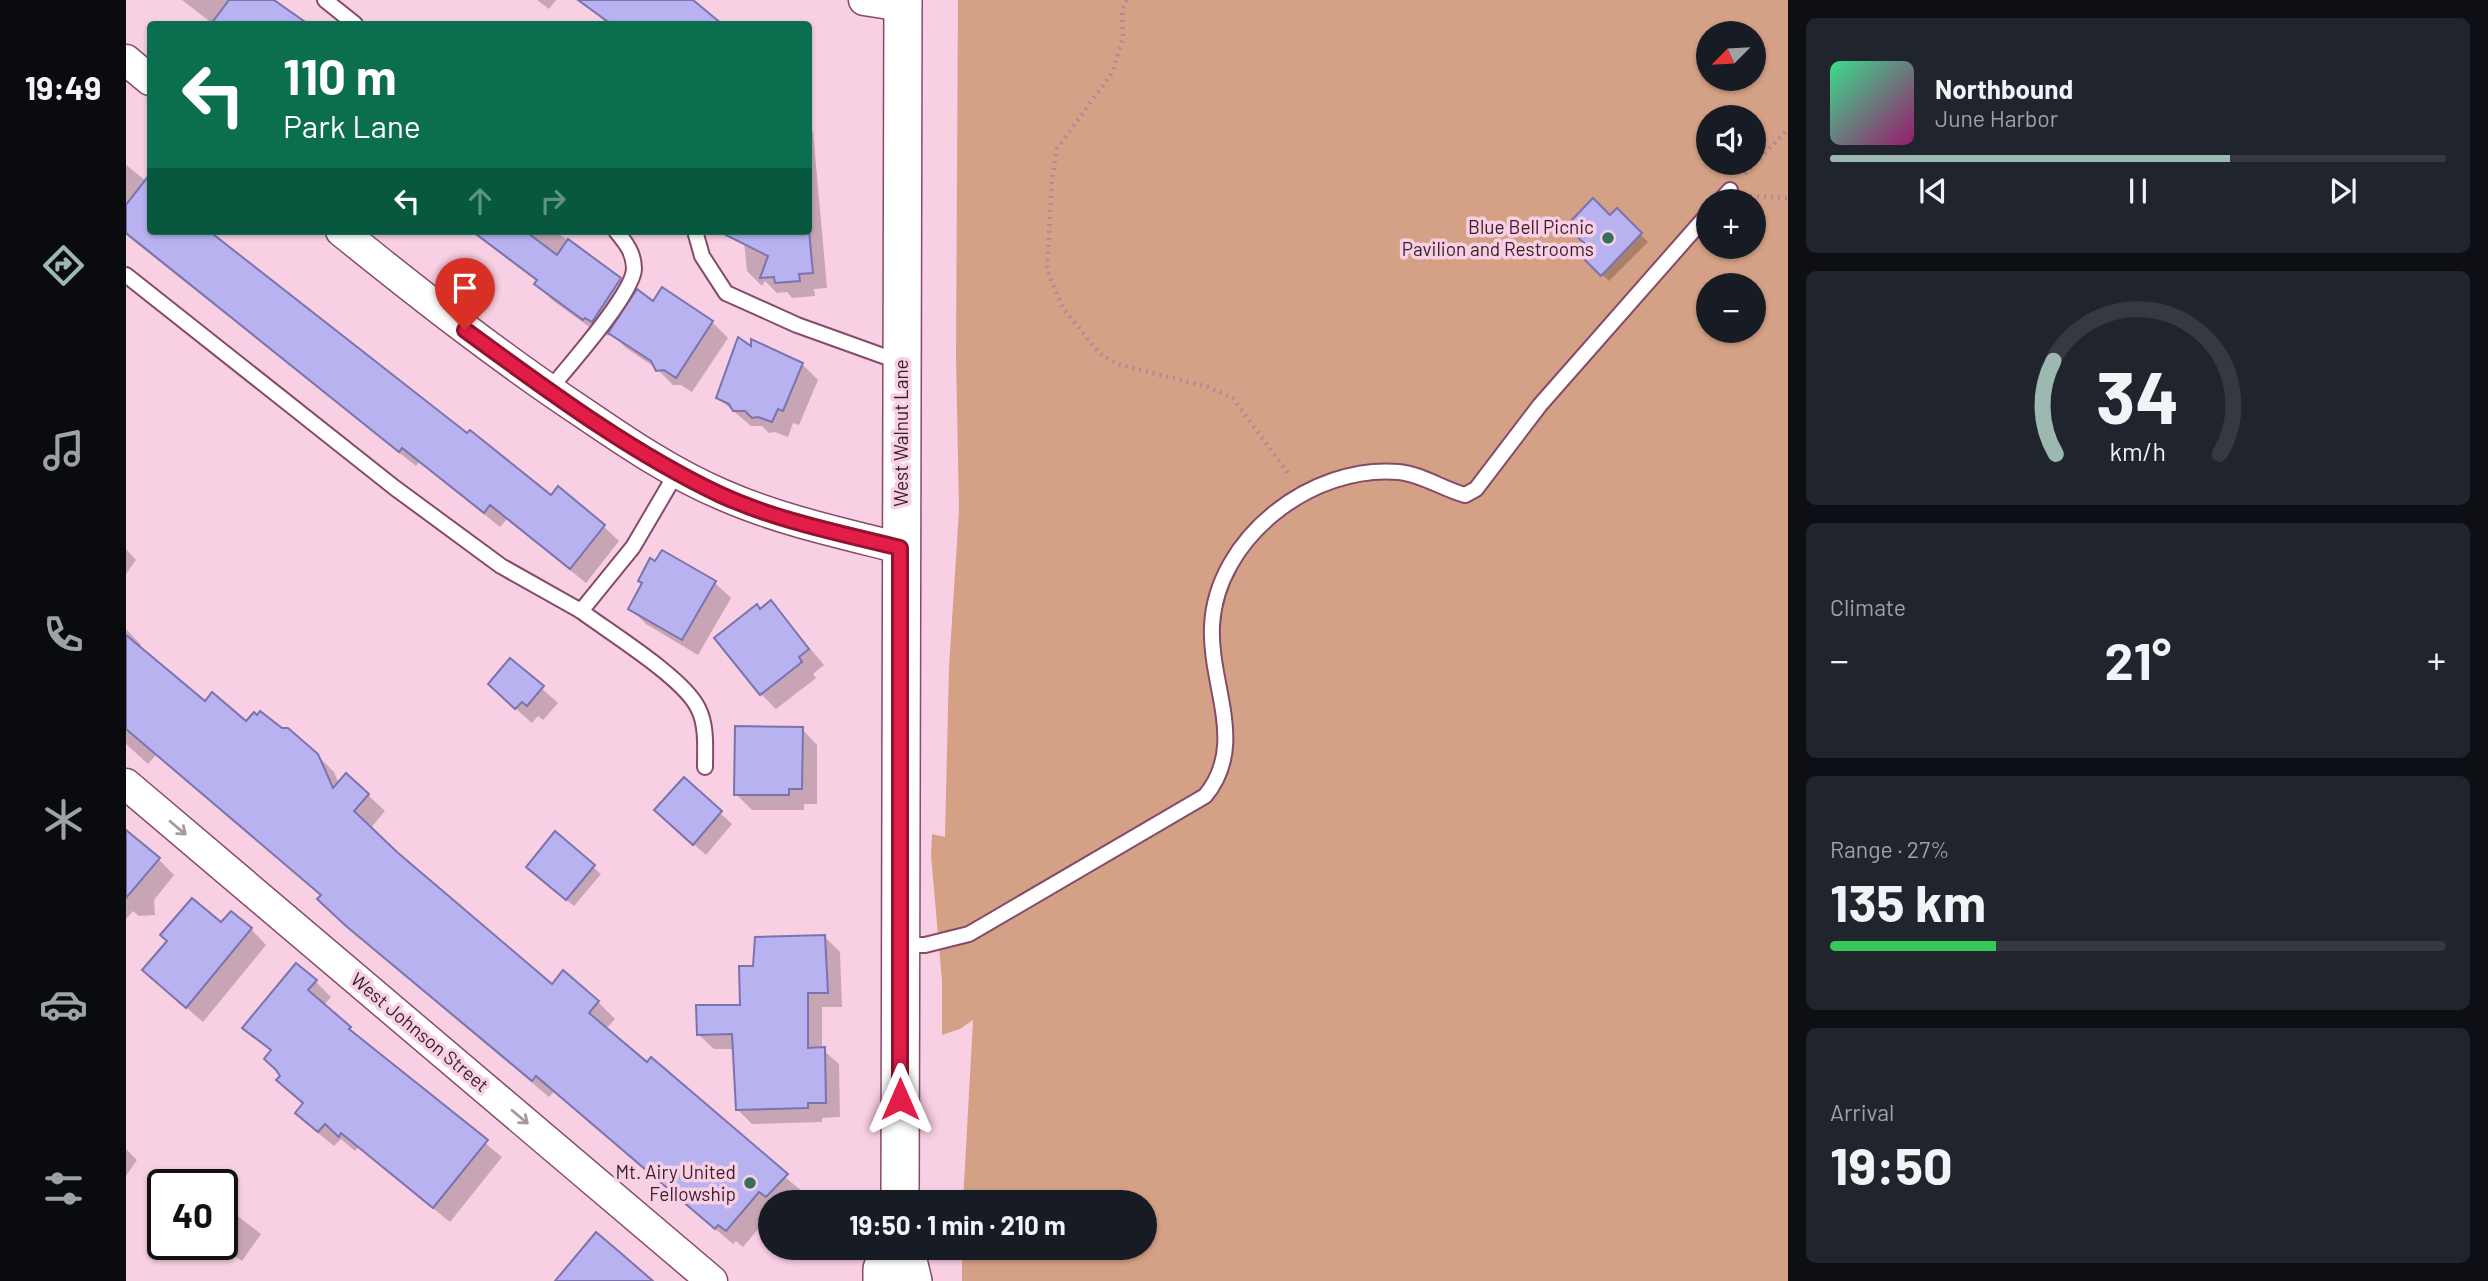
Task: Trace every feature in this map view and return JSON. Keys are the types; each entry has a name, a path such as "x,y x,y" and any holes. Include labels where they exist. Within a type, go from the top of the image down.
{"street":[{"path":"864,0 903,3"},
{"name":"West Walnut Lane","path":"900,1190 903,3"},
{"path":"126,60 147,77"},
{"path":"346,235 465,330 550,390 677,472 722,495 766,512 900,548"},
{"name":"West Johnson Street","path":"126,784 712,1281"},
{"path":"882,1281 882,1269 886,1260"},
{"path":"908,1260 913,1281"}],"lane":[{"path":"325,0 351,21"},
{"path":"900,945 925,945 969,934 1205,796 1216,783 1227,756 1227,738 1213,664 1212,626 1219,588 1233,557 1252,534 1303,494 1335,481 1399,472 1465,495 1476,489 1540,405 1696,228"},
{"path":"550,390 622,297 634,272 632,250 619,235"},
{"path":"696,235 702,256 726,293 797,325 901,362"},
{"path":"126,275 416,504 501,566 581,611 681,685 698,708 704,733 705,767"},
{"path":"581,611 634,547 677,472"}],"path":[{"path":"1126,0 1122,10 1123,39 1112,73 1057,149 1052,180 1046,270 1063,308 1099,353 1117,364 1208,387 1233,398 1303,494"},
{"path":"1731,189 1787,132"},
{"path":"1766,197 1788,198"}],"shaded area":[{"path":"958,0 1788,0 1788,1281 962,1281 962,1260 1157,1260 1157,1190 964,1190 973,1020 960,1029 942,1035 942,981 931,855 932,834 945,837 949,667 959,511 956,354"}],"building":[{"path":"229,0 274,0 304,21 213,21"},
{"path":"578,0 693,0 718,21 607,21"},
{"path":"147,178 147,235 214,235 467,433 470,430 551,495 558,486 605,525 570,569 490,505 484,513 402,448 399,452 126,233 126,205"},
{"name":"Blue Bell Picnic Pavilion and Restrooms","path":"1593,198 1610,215 1617,208 1642,233 1601,276 1576,251 1584,243 1566,226"},
{"path":"477,235 530,235 557,255 568,239 621,278 592,322 585,318 583,320 534,284 537,280"},
{"path":"726,235 809,235 813,273 799,274 800,281 775,283 774,277 760,278 768,256"},
{"path":"662,287 713,321 676,378 664,370 656,371 651,361 608,333 637,289 653,301"},
{"path":"738,337 751,346 751,339 803,363 783,411 778,409 772,422 758,417 752,418 745,411 733,411 729,404 716,398"},
{"path":"662,550 716,581 682,640 628,609 642,583 638,581 650,558 655,561"},
{"path":"771,600 809,649 799,657 802,662 760,695 714,638 757,604 760,609"},
{"path":"126,635 205,701 212,692 246,721 254,712 257,715 260,711 282,728 288,728 318,754 333,788 346,773 369,794 354,811 397,852 552,984 563,970 599,1001 589,1013 647,1062 651,1057 788,1174 773,1190 758,1190 726,1231 718,1225 715,1229 536,1076 532,1081 346,926 317,899 321,895 126,729"},
{"path":"510,658 544,686 527,706 522,702 515,709 488,684"},
{"path":"735,726 803,727 802,789 789,789 789,795 734,795"},
{"path":"684,777 722,811 693,845 654,810"},
{"path":"126,830 160,858 126,898"},
{"path":"555,831 595,865 566,900 526,867"},
{"path":"192,898 221,922 231,911 252,928 186,1008 142,970 167,941 160,935"},
{"path":"825,935 828,993 808,993 808,1048 825,1047 826,1103 808,1103 808,1108 736,1110 732,1034 697,1035 696,1005 740,1005 739,966 753,966 755,937"},
{"path":"296,963 317,980 308,990 351,1027 349,1029 488,1140 433,1208 341,1133 339,1137 325,1124 318,1132 295,1113 303,1103 276,1080 280,1076 264,1059 271,1050 242,1028"},
{"path":"596,1232 616,1249 653,1281 555,1281"}],"place":[{"name":"Blue Bell Picnic Pavilion and Restrooms","path":"1608,238"},
{"name":"Mt. Airy United Fellowship","path":"750,1183"}],"route":[{"path":"465,330 607,429 677,472 722,495 815,527 900,548 900,1099"}]}
